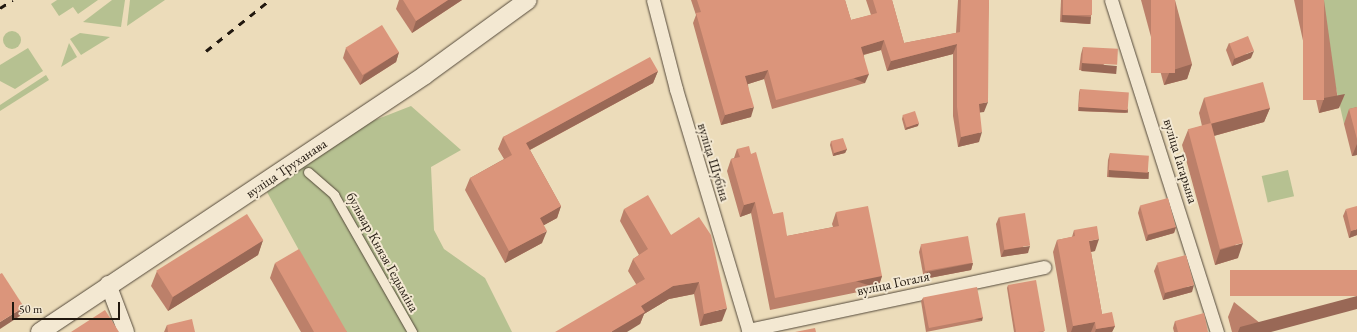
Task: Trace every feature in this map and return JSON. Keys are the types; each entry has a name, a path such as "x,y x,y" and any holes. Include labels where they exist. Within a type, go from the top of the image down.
{"main road":[{"name":"вуліца Труханава","path":"40,332 108,284 264,184 528,0"}],"street":[{"name":"вуліца Шубіна","path":"653,0 676,89 749,331"},
{"name":"вуліца Гагарына","path":"1111,0 1217,332"},
{"name":"бульвар Князя Гедыміна","path":"308,172 334,195 412,332"},
{"name":"вуліца Гогаля","path":"749,331 1044,267"},
{"path":"108,284 126,332"}],"green space":[{"path":"57,0 98,0 78,14 73,7 59,16 51,4"},
{"path":"112,0 125,0 121,27 83,22"},
{"path":"130,0 165,0 127,26"},
{"path":"1316,0 1357,0 1357,120 1344,124"},
{"path":"8,31 16,31 21,36 19,47 16,49 8,49 3,44 3,36"},
{"path":"80,33 110,37 81,55 70,39"},
{"path":"69,43 77,57 61,67"},
{"path":"28,48 43,71 15,89 0,81 0,65"},
{"path":"46,75 49,80 0,111 0,105"},
{"path":"411,106 461,150 431,167 434,230 444,249 485,278 512,332 344,332 267,192 370,122"},
{"path":"1288,170 1294,196 1268,202 1262,176"}],"building":[{"path":"403,0 448,0 416,21"},
{"path":"697,0 845,0 851,20 877,13 873,0 892,0 904,43 960,32 961,0 989,0 988,102 979,104 982,132 961,137 957,107 957,44 891,61 884,40 861,47 869,74 776,100 768,70 745,76 754,107 725,115 696,13 701,12"},
{"path":"1063,0 1092,0 1092,15 1063,15"},
{"path":"1151,0 1175,0 1175,73 1151,73"},
{"path":"1303,0 1324,0 1324,100 1303,100"},
{"path":"382,25 399,52 362,75 346,48"},
{"path":"1248,36 1254,51 1235,58 1229,43"},
{"path":"1083,47 1118,49 1117,65 1082,63"},
{"path":"650,57 658,71 526,143 561,206 540,218 547,231 509,251 470,178 512,155 503,137"},
{"path":"1263,82 1270,108 1211,124 1204,98"},
{"path":"1080,89 1129,92 1128,110 1079,107"},
{"path":"1357,107 1357,139 1349,109"},
{"path":"915,111 919,123 907,127 903,115"},
{"path":"1211,123 1243,243 1220,249 1188,129"},
{"path":"843,138 847,149 834,153 831,141"},
{"path":"749,146 751,154 756,152 773,214 783,212 787,236 839,226 836,212 868,206 882,276 775,298 755,202 744,205 731,159 740,157 737,149"},
{"path":"1110,153 1149,156 1148,173 1109,170"},
{"path":"648,195 671,235 699,217 711,235 727,308 704,314 699,282 673,286 641,306 645,312 611,332 555,332 645,279 633,259 648,249 624,209"},
{"path":"1168,198 1176,227 1148,234 1140,206"},
{"path":"1357,206 1357,229 1351,231 1346,209"},
{"path":"1025,213 1030,246 1004,250 999,217"},
{"path":"247,214 263,240 173,297 156,271"},
{"path":"1097,226 1099,239 1089,241 1102,314 1112,312 1115,326 1096,329 1095,322 1073,326 1057,240 1075,236 1074,230"},
{"path":"968,236 973,263 925,271 921,244"},
{"path":"299,249 347,332 314,332 275,263"},
{"path":"1186,255 1194,285 1165,293 1157,263"},
{"path":"1230,270 1357,270 1357,296 1230,296"},
{"path":"2,273 24,307 0,322 0,274"},
{"path":"1036,280 1045,331 1016,332 1008,285"},
{"path":"977,287 983,317 929,328 923,297"},
{"path":"105,310 119,332 71,332"},
{"path":"1204,313 1208,332 1178,332 1175,321"},
{"path":"192,319 195,332 168,332 167,325"},
{"path":"815,328 816,332 795,332"}],"railway":[{"path":"0,8 13,0"},
{"path":"206,51 270,0"}]}
